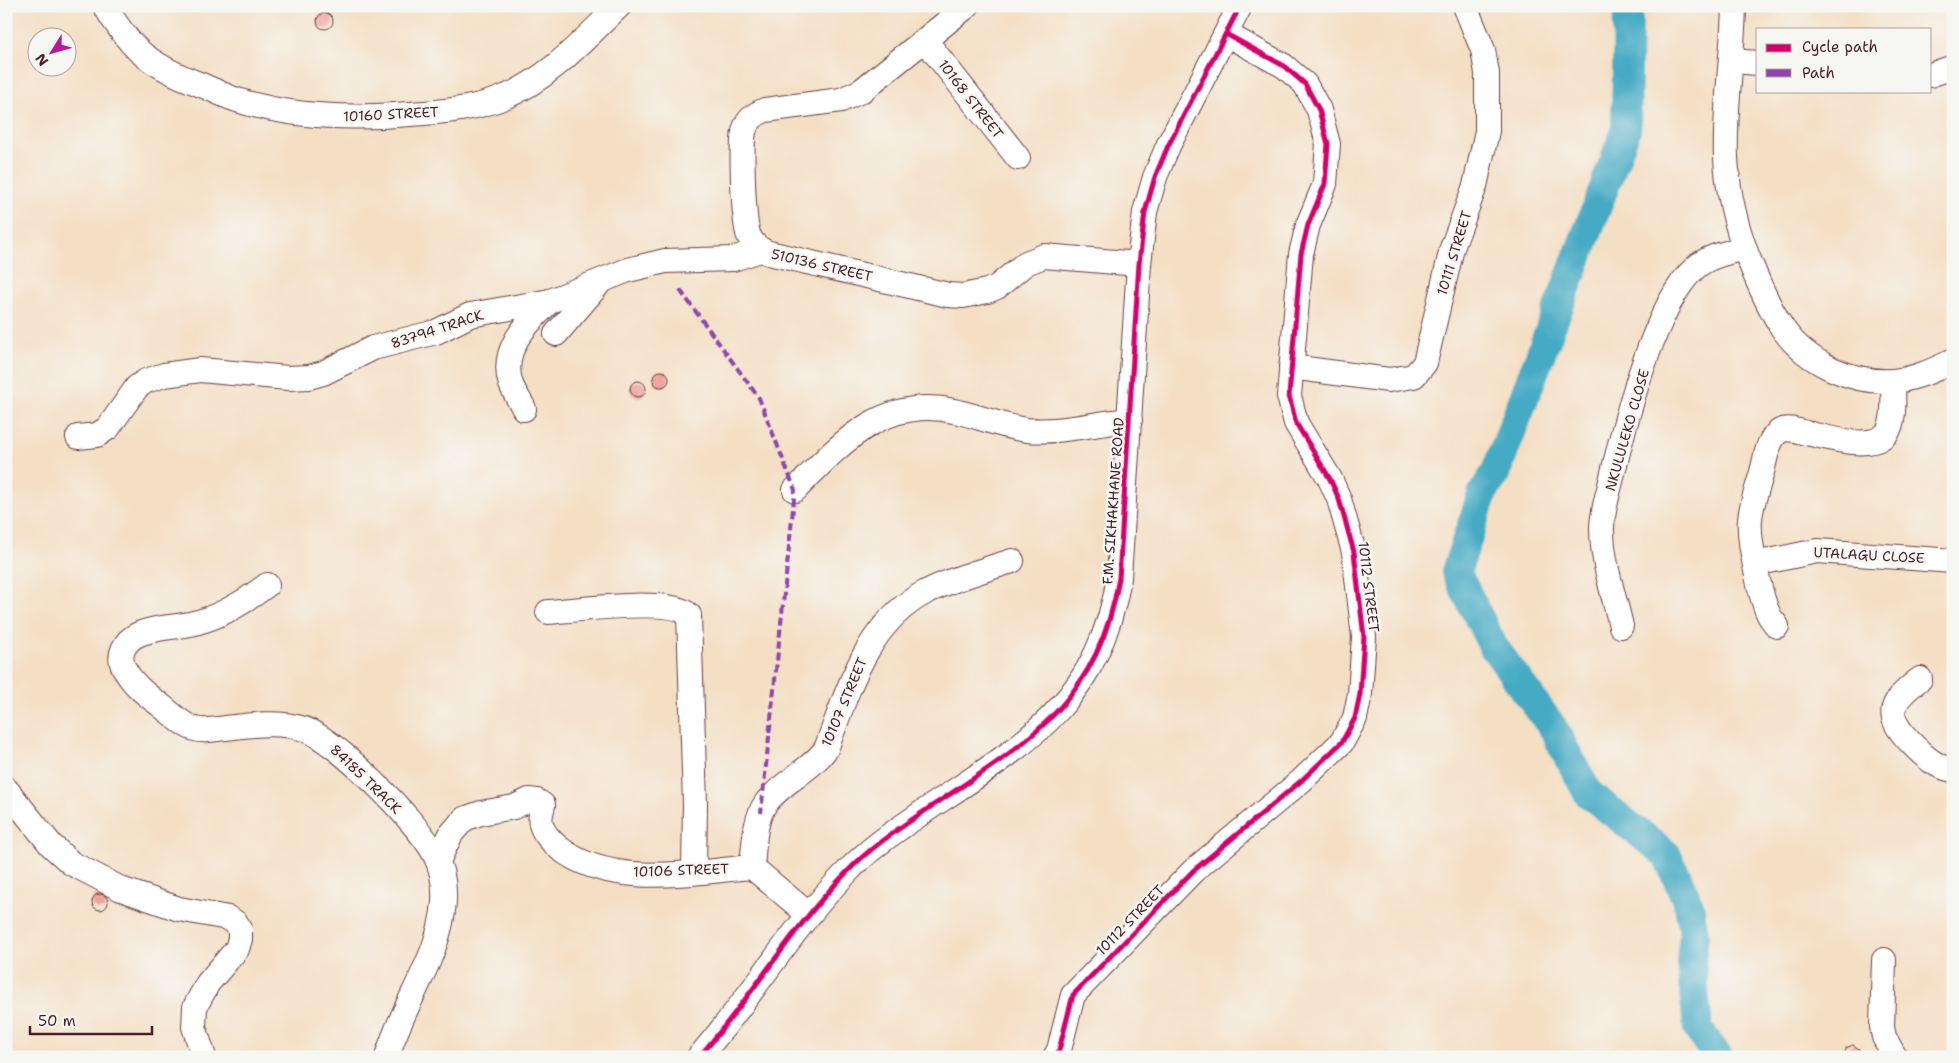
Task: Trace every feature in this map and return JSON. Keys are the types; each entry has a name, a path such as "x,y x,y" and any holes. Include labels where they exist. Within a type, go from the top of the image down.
{"street":[{"name":"10160 STREET","path":"105,6 116,25 140,52 158,65 190,81 238,100 267,107 324,116 360,118 467,107 490,103 508,96 541,76 619,6"},
{"name":"510136 STREET","path":"967,6 861,91 850,97 829,102 765,110 755,114 748,122 744,131 746,225 749,236 760,250 939,293 963,296 997,286 1026,263 1044,256 1139,264"},
{"name":"F.M. SIKHAKHANE ROAD","path":"700,1057 809,915 859,860 892,833 1030,738 1058,712 1072,695 1091,665 1114,610 1119,578 1139,264 1145,212 1155,177 1240,6"},
{"name":"10111 STREET","path":"1291,367 1389,380 1405,379 1414,376 1425,363 1452,248 1475,186 1487,132 1487,72 1483,50 1465,6"},
{"path":"1734,6 1726,157 1734,213 1744,248 1772,310 1784,330 1798,346 1816,361 1837,372 1856,378 1893,381 1925,373 1953,361"},
{"name":"10112 STREET","path":"1055,1057 1059,1050 1070,1002 1082,986 1193,871 1331,753 1350,731 1360,694 1364,637 1354,552 1339,499 1330,479 1296,423 1289,396 1301,254 1308,225 1325,184 1328,144 1319,110 1305,84 1284,66 1226,34"},
{"name":"10168 STREET","path":"925,40 1018,158"},
{"path":"1732,61 1756,63"},
{"path":"1932,74 1953,67"},
{"name":"NKULULEKO CLOSE","path":"1621,626 1603,547 1602,528 1618,452 1633,398 1665,313 1684,279 1695,267 1712,257 1744,248"},
{"name":"83794 TRACK","path":"78,437 98,435 108,428 137,387 146,381 164,375 200,370 288,378 309,377 323,373 373,348 436,332 470,316 550,301 628,270 665,261 733,259 760,250"},
{"path":"556,334 601,281"},
{"path":"524,409 510,382 510,357 523,328 550,301"},
{"path":"1777,626 1768,613 1755,564 1750,519 1770,445 1774,437 1782,430 1790,429 1844,441 1862,442 1880,439 1886,435 1893,415 1893,381"},
{"path":"795,490 847,438 873,422 904,411 923,408 953,410 1013,428 1030,430 1130,420"},
{"name":"UTALAGU CLOSE","path":"1755,564 1817,552 1953,561"},
{"name":"10107 STREET","path":"752,866 761,813 766,803 814,764 826,749 864,654 883,626 896,613 925,593 941,585 1012,560"},
{"name":"84185 TRACK","path":"267,585 246,601 198,622 137,635 125,645 122,652 123,667 132,680 153,700 195,729 207,730 271,724 303,729 317,735 352,762 424,838 438,861 444,883 444,903 441,921 423,974 386,1057"},
{"path":"548,612 649,605 680,609 688,615 695,804 694,871"},
{"path":"1920,678 1905,691 1894,708 1895,725 1928,760 1944,769 1953,770"},
{"path":"6,789 51,845 71,863 121,889 179,909 228,918 236,923 240,929 237,949 208,982 195,1007 194,1027 204,1057"},
{"name":"10106 STREET","path":"438,861 451,834 464,818 481,812 509,809 530,800 537,801 542,805 541,825 548,837 578,861 624,872 644,874 752,866"},
{"path":"752,866 809,915"},
{"path":"1884,960 1882,1027 1884,1037 1895,1057"}],"building":[{"path":"322,13 328,13 333,18 331,27 322,29 317,24 317,18"},
{"path":"658,371 664,371 669,376 667,385 658,387 653,382 653,376"},
{"path":"635,381 641,381 646,386 644,395 635,397 630,392 630,386"},
{"path":"97,894 103,894 108,899 106,908 97,910 92,905 92,899"},
{"path":"1853,1045 1859,1049 1859,1057 1845,1057 1846,1048"}],"waterway":[{"path":"1628,6 1626,130 1495,474 1483,492 1456,572 1493,646 1553,728 1588,793 1667,855 1689,905 1694,934 1691,962 1698,1029 1718,1057"}],"marked path":[{"path":"680,290 759,398 795,490 761,813"}],"cycle path":[{"path":"699,1057 807,917 855,864 896,830 1027,740 1053,715 1075,689 1094,658 1109,621 1119,578 1139,264 1145,212 1155,177 1168,146 1240,6"},
{"path":"1055,1057 1059,1050 1073,995 1193,871 1301,781 1342,742 1355,718 1360,694 1364,637 1354,552 1339,499 1330,479 1296,423 1289,396 1301,254 1308,225 1325,184 1328,144 1319,110 1305,84 1284,66 1226,34"}]}
